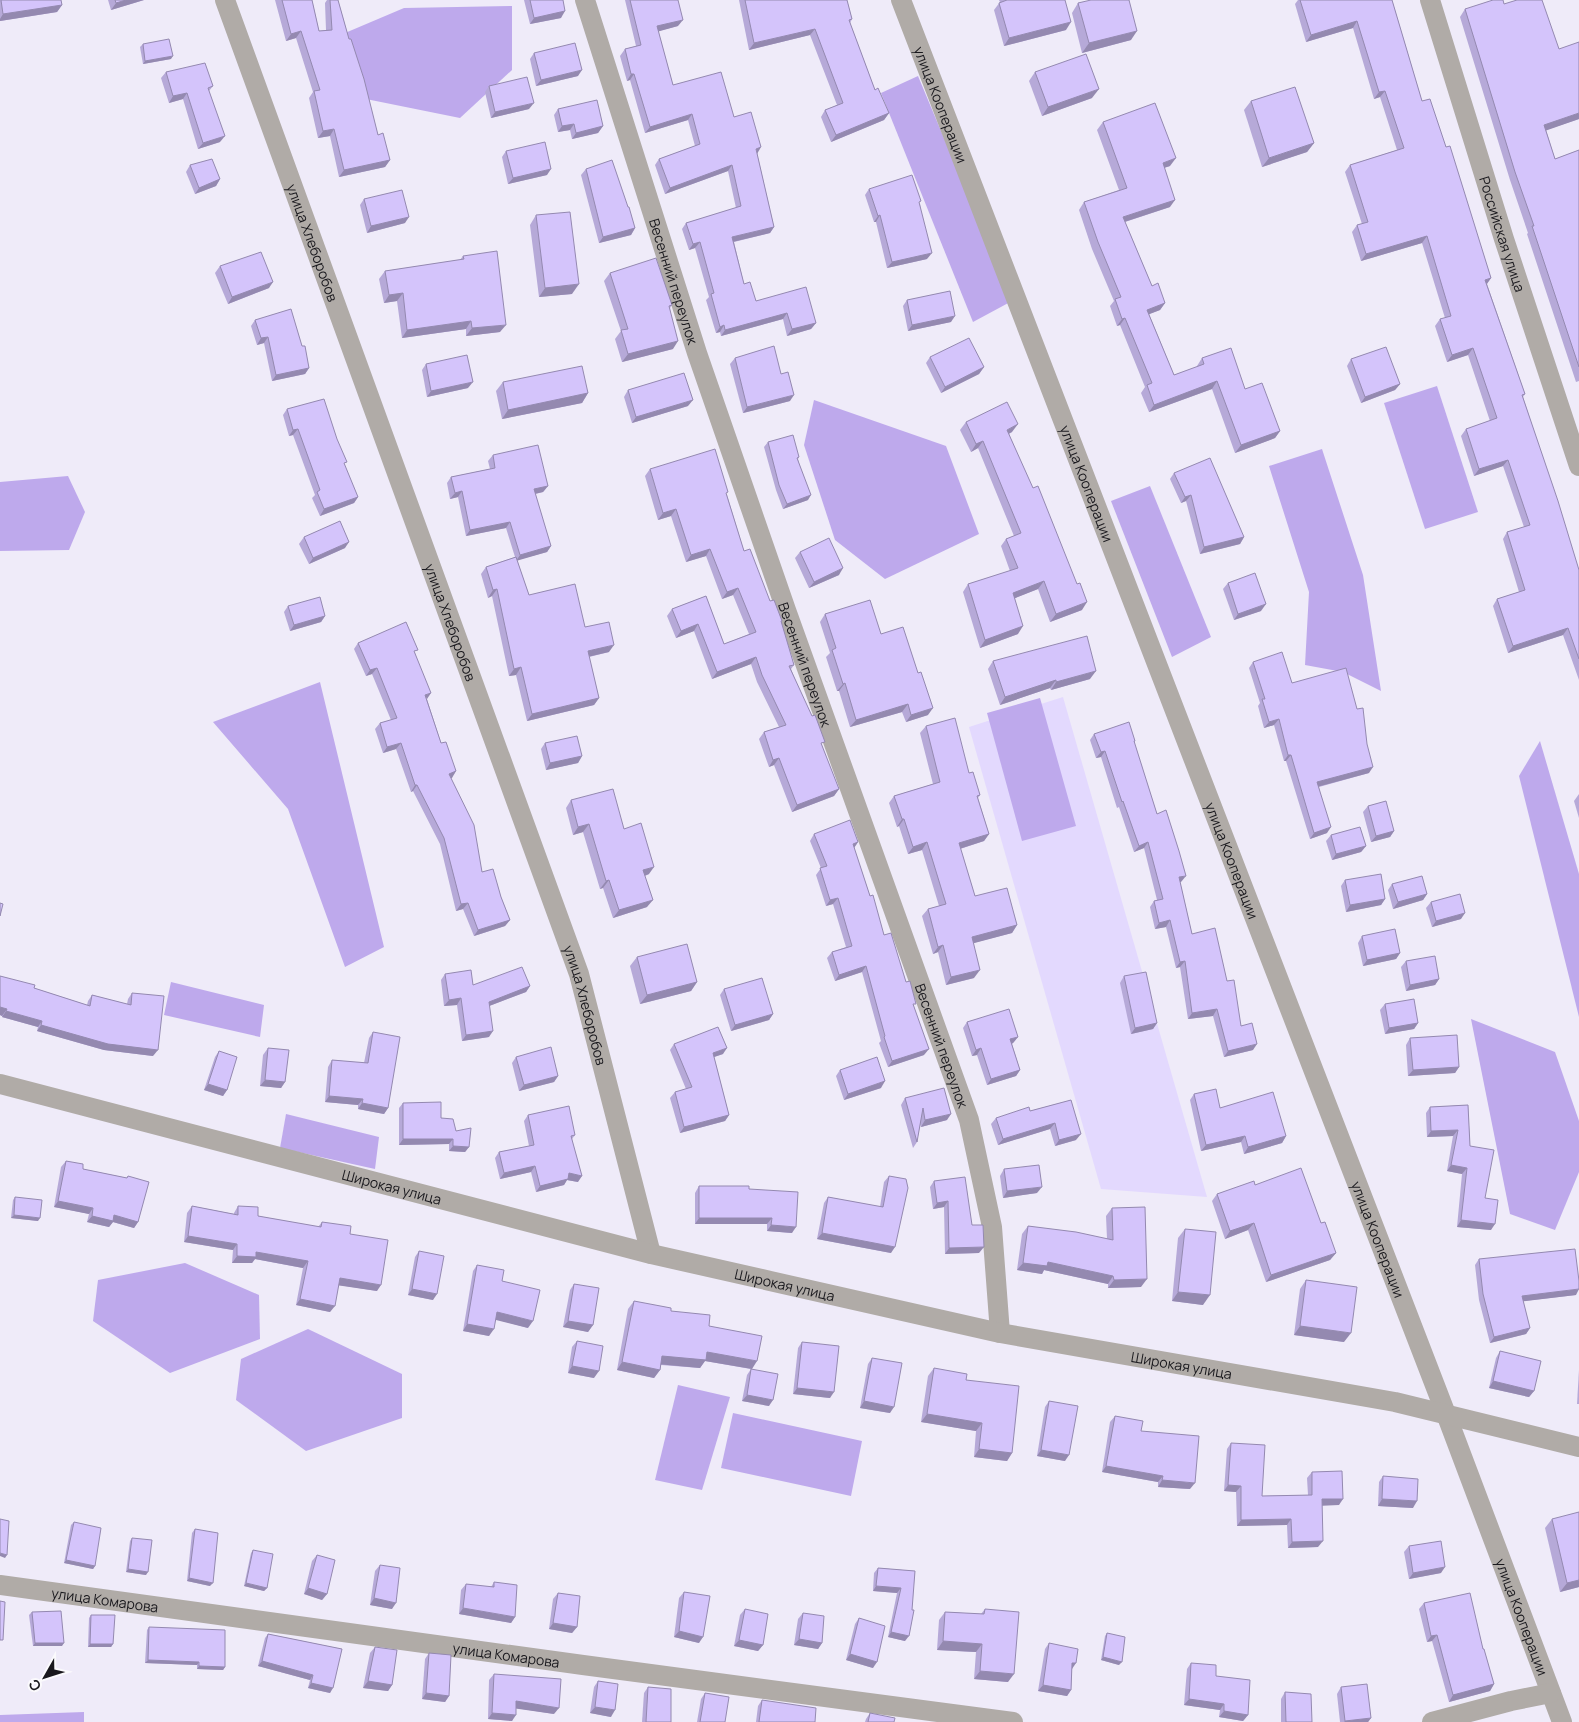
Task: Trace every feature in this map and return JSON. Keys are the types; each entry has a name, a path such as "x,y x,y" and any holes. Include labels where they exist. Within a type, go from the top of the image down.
{"street":[{"name":"улица Хлеборобов","path":"226,0 579,974 651,1254"},
{"name":"Весенний переулок","path":"585,0 703,371 786,610 969,1120 992,1227 1000,1333"},
{"name":"улица Кооперации","path":"901,0 1446,1414 1562,1722"},
{"name":"Российская улица","path":"1430,0 1504,239 1579,466"},
{"name":"Широкая улица","path":"0,1084 651,1254 1000,1333 1395,1402 1579,1447"},
{"name":"улица Комарова","path":"0,1585 1013,1722"},
{"path":"1432,1722 1511,1701 1551,1693"}],"shaded area":[{"path":"512,6 512,70 460,118 366,99 345,33 404,8"},
{"path":"918,76 1012,301 973,322 881,93"},
{"path":"1437,386 1478,512 1425,529 1384,403"},
{"path":"814,400 946,446 979,534 885,579 835,540 804,445"},
{"path":"1322,449 1363,575 1381,691 1343,672 1305,665 1309,592 1269,466"},
{"path":"68,476 85,512 69,550 0,551 0,482"},
{"path":"1150,486 1211,637 1172,657 1111,501"},
{"path":"320,682 384,947 345,967 288,809 213,722"},
{"path":"1063,697 1207,1197 1101,1189 969,727"},
{"path":"1040,698 1076,826 1022,841 987,713"},
{"path":"1540,741 1579,874 1579,1017 1519,776"},
{"path":"171,982 264,1005 260,1037 164,1015"},
{"path":"1471,1019 1555,1052 1579,1121 1579,1172 1555,1230 1510,1214"},
{"path":"286,1114 379,1137 375,1169 280,1148"},
{"path":"185,1263 259,1295 260,1339 170,1373 93,1321 98,1280"},
{"path":"308,1329 402,1374 402,1418 306,1451 236,1400 241,1359"},
{"path":"678,1385 730,1397 702,1490 655,1480"},
{"path":"733,1413 862,1441 851,1496 721,1468"},
{"path":"84,1712 84,1722 0,1722 0,1715"}],"building":[{"path":"1,0 61,0 62,5 3,14"},
{"path":"115,0 126,0 116,3"},
{"path":"282,0 312,0 319,31 332,30 330,0 338,0 349,39 351,39 364,79 378,135 383,133 390,160 344,170 334,129 323,131 314,91 320,90 301,31 291,34"},
{"path":"530,0 563,0 565,11 534,18"},
{"path":"630,0 678,0 683,20 657,26 673,85 721,72 734,117 751,112 761,147 756,149 774,227 732,237 744,284 750,282 756,301 806,287 816,323 792,329 787,313 725,330 724,325 720,327 711,294 714,293 700,242 693,244 686,223 741,206 732,165 670,188 659,159 700,144 692,114 650,127 634,74 631,74 625,49 641,45"},
{"path":"745,0 847,0 852,19 849,20 875,90 878,88 889,113 836,135 825,110 843,103 815,29 754,43"},
{"path":"1007,0 1065,0 1071,22 1009,38 999,3"},
{"path":"1091,0 1129,0 1137,31 1089,43 1078,3"},
{"path":"1300,0 1392,0 1422,101 1430,99 1446,147 1450,146 1491,278 1485,280 1525,394 1522,395 1579,570 1579,659 1568,628 1513,646 1497,599 1525,590 1507,532 1530,525 1508,460 1479,469 1466,429 1497,418 1473,348 1452,355 1440,319 1451,316 1427,236 1366,254 1357,225 1368,222 1350,165 1404,148 1385,91 1379,92 1357,21 1311,35"},
{"path":"1493,0 1503,0 1504,4 1517,0 1542,0 1559,49 1579,42 1579,113 1544,125 1555,159 1579,150 1579,367 1532,226 1534,226 1515,172 1465,9"},
{"path":"169,39 173,56 145,61 143,44"},
{"path":"575,43 582,70 541,80 534,53"},
{"path":"1086,54 1099,89 1048,107 1035,72"},
{"path":"205,63 213,86 208,88 225,136 203,143 187,93 173,96 166,72"},
{"path":"527,77 534,103 495,112 489,86"},
{"path":"1295,87 1314,143 1269,158 1251,101"},
{"path":"597,100 603,126 576,133 574,124 562,126 558,109"},
{"path":"1155,103 1176,158 1163,163 1175,200 1123,217 1152,286 1158,283 1165,303 1147,310 1174,375 1204,364 1202,358 1231,348 1245,389 1262,383 1280,431 1241,445 1217,381 1154,405 1147,385 1152,383 1125,318 1122,319 1115,299 1121,297 1084,202 1127,188 1103,122"},
{"path":"545,142 551,169 513,178 506,151"},
{"path":"212,159 220,179 199,188 190,165"},
{"path":"612,160 635,228 603,237 586,169"},
{"path":"912,175 921,201 919,202 932,253 892,262 880,215 878,216 869,189"},
{"path":"402,190 409,217 371,226 364,199"},
{"path":"570,212 579,284 545,288 536,215"},
{"path":"497,251 506,325 472,328 471,321 407,330 403,293 389,295 385,271 464,259 463,256"},
{"path":"261,252 273,282 232,297 220,266"},
{"path":"656,258 672,305 669,306 678,341 628,354 621,330 628,329 610,273"},
{"path":"950,291 955,316 912,325 907,300"},
{"path":"291,309 302,346 305,346 309,368 276,375 268,337 261,338 255,320"},
{"path":"969,338 984,367 945,387 930,357"},
{"path":"774,346 781,374 788,372 794,395 747,407 735,358"},
{"path":"1386,347 1400,384 1365,397 1351,359"},
{"path":"467,355 473,382 431,391 426,364"},
{"path":"582,366 588,393 508,410 503,382"},
{"path":"684,373 693,400 636,417 628,390"},
{"path":"324,399 337,439 347,462 344,463 358,497 324,509 317,492 320,490 298,429 293,430 287,409"},
{"path":"1007,402 1018,424 1007,430 1033,488 1038,486 1077,584 1080,583 1087,602 1056,614 1044,581 1013,593 1023,626 985,640 968,584 1018,568 1006,539 1021,533 983,441 976,444 966,422"},
{"path":"793,435 799,457 797,458 811,495 787,504 779,485 768,442"},
{"path":"538,445 548,486 534,489 551,546 520,555 510,522 470,530 462,491 455,493 451,477 495,468 493,455"},
{"path":"715,449 744,551 750,549 770,601 774,600 794,665 789,666 812,716 815,715 825,742 821,743 839,789 797,805 779,758 773,760 764,732 786,725 762,675 756,657 717,672 698,624 681,631 672,609 706,596 724,644 756,632 738,588 727,592 710,549 691,555 676,509 663,513 650,469"},
{"path":"1210,458 1244,537 1204,547 1191,495 1185,497 1174,473"},
{"path":"340,521 349,542 313,558 304,537"},
{"path":"829,538 843,568 814,582 800,552"},
{"path":"516,557 529,595 575,584 585,627 609,622 614,645 588,651 599,698 532,714 521,667 514,669 497,589 493,590 486,567"},
{"path":"1255,573 1266,604 1238,614 1228,583"},
{"path":"320,597 325,616 294,625 288,606"},
{"path":"870,600 881,634 903,627 918,673 921,672 933,708 911,715 908,704 856,720 845,683 843,684 832,650 836,648 825,614"},
{"path":"406,622 418,650 414,651 431,693 425,695 441,743 446,742 456,771 449,774 474,825 482,872 493,869 510,920 478,930 468,903 461,904 444,838 417,785 415,785 401,743 387,747 380,723 397,718 377,668 370,670 358,643"},
{"path":"1087,636 1096,671 1056,682 1056,680 1005,697 993,661"},
{"path":"1282,652 1292,683 1346,668 1357,709 1363,708 1367,744 1373,767 1317,782 1331,827 1314,833 1291,755 1288,755 1279,719 1269,722 1262,699 1265,699 1253,662"},
{"path":"955,718 969,773 973,772 980,795 977,796 989,834 959,843 975,896 1007,888 1017,925 972,937 980,970 951,977 943,945 938,947 928,909 946,904 927,842 913,847 894,796 940,782 926,726"},
{"path":"1129,722 1157,814 1166,810 1179,851 1186,876 1179,877 1192,934 1215,928 1227,981 1234,980 1241,1026 1252,1023 1257,1044 1228,1051 1217,1009 1192,1013 1185,961 1180,962 1170,920 1159,923 1154,901 1163,899 1148,842 1139,846 1105,751 1101,752 1094,734"},
{"path":"577,736 582,756 550,763 545,743"},
{"path":"613,789 624,829 641,823 654,867 643,870 653,900 619,910 609,880 606,881 589,824 578,827 571,800"},
{"path":"1386,801 1394,831 1376,836 1368,806"},
{"path":"850,820 858,842 853,844 870,896 873,895 884,935 891,933 906,982 910,981 916,1004 913,1004 929,1049 892,1061 866,966 839,975 832,952 852,946 838,898 830,900 820,868 827,866 814,834"},
{"path":"1360,827 1366,846 1336,854 1331,835"},
{"path":"1381,874 1385,899 1350,905 1345,880"},
{"path":"1422,876 1427,894 1398,902 1392,884"},
{"path":"1460,894 1465,913 1436,921 1431,902"},
{"path":"0,903 3,904 0,916"},
{"path":"1395,929 1400,953 1367,960 1362,936"},
{"path":"687,944 697,982 647,995 637,957"},
{"path":"1435,956 1439,979 1410,985 1406,961"},
{"path":"522,967 530,986 489,1002 493,1031 466,1035 461,998 449,1000 445,974 471,970 473,985"},
{"path":"1146,972 1157,1023 1135,1028 1124,976"},
{"path":"0,976 35,985 34,988 90,1006 92,995 131,1005 132,993 164,996 158,1050 108,1044 41,1025 42,1021 6,1011 7,1009 0,1007"},
{"path":"762,978 773,1014 735,1025 724,989"},
{"path":"1414,999 1418,1023 1389,1028 1385,1004"},
{"path":"1009,1009 1018,1037 1010,1039 1020,1070 991,1079 981,1048 976,1050 967,1022"},
{"path":"718,1027 727,1048 713,1053 729,1115 684,1127 675,1092 692,1087 674,1044"},
{"path":"373,1032 400,1037 388,1108 362,1103 363,1099 329,1096 332,1060 368,1063"},
{"path":"1457,1035 1459,1067 1413,1070 1410,1038"},
{"path":"551,1047 558,1076 524,1085 516,1057"},
{"path":"268,1048 289,1050 285,1082 265,1080"},
{"path":"219,1051 237,1057 227,1090 208,1084"},
{"path":"877,1057 885,1081 848,1094 840,1070"},
{"path":"944,1088 951,1114 925,1120 923,1108 917,1142 905,1098"},
{"path":"1216,1089 1220,1108 1273,1092 1286,1136 1248,1147 1245,1136 1206,1145 1194,1094"},
{"path":"1071,1100 1081,1134 1059,1140 1055,1123 1003,1139 996,1118 1029,1107 1030,1111"},
{"path":"441,1102 441,1118 453,1119 456,1131 471,1128 469,1147 453,1146 453,1139 403,1139 403,1103"},
{"path":"1468,1105 1470,1146 1494,1150 1485,1198 1498,1200 1495,1224 1461,1220 1467,1168 1451,1165 1458,1130 1431,1131 1430,1107"},
{"path":"569,1106 575,1135 571,1136 582,1176 569,1173 568,1179 540,1186 535,1166 504,1173 499,1152 534,1145 528,1115"},
{"path":"66,1161 83,1164 83,1169 127,1178 128,1176 149,1182 138,1222 114,1215 113,1221 92,1216 93,1208 58,1201"},
{"path":"1039,1165 1042,1187 1007,1191 1004,1169"},
{"path":"1301,1168 1321,1223 1325,1222 1336,1253 1271,1275 1254,1223 1230,1231 1217,1194 1254,1181 1255,1185"},
{"path":"889,1176 906,1179 908,1188 895,1247 822,1233 828,1197 883,1207"},
{"path":"965,1177 972,1225 983,1225 984,1247 949,1248 948,1201 937,1203 934,1181"},
{"path":"699,1186 749,1186 749,1189 798,1192 796,1227 771,1225 772,1218 699,1218"},
{"path":"15,1197 42,1200 40,1218 14,1215"},
{"path":"192,1206 238,1215 238,1206 258,1207 258,1216 321,1227 322,1222 351,1226 350,1234 388,1240 381,1285 340,1278 335,1306 300,1299 308,1261 256,1252 256,1257 237,1256 237,1244 188,1236"},
{"path":"1145,1207 1147,1279 1114,1280 1113,1276 1048,1262 1047,1266 1023,1263 1028,1226 1076,1232 1113,1240 1112,1208"},
{"path":"1185,1229 1216,1232 1210,1295 1178,1292"},
{"path":"1575,1249 1579,1289 1522,1296 1530,1328 1494,1337 1483,1294 1479,1259"},
{"path":"419,1251 444,1256 437,1294 412,1289"},
{"path":"477,1265 504,1270 502,1281 540,1290 533,1321 497,1312 494,1329 467,1324"},
{"path":"1306,1280 1357,1287 1351,1333 1300,1326"},
{"path":"574,1284 599,1288 593,1325 568,1321"},
{"path":"634,1301 671,1308 671,1311 710,1315 709,1326 762,1336 757,1361 707,1352 706,1360 662,1356 660,1370 622,1362"},
{"path":"577,1341 603,1346 599,1371 572,1366"},
{"path":"802,1342 839,1346 834,1392 797,1388"},
{"path":"1500,1351 1541,1361 1534,1391 1493,1381"},
{"path":"872,1358 902,1363 894,1407 864,1401"},
{"path":"934,1368 967,1374 966,1380 1019,1386 1012,1453 979,1449 982,1423 927,1414"},
{"path":"751,1369 778,1374 773,1400 747,1395"},
{"path":"1049,1401 1078,1406 1069,1455 1041,1450"},
{"path":"1115,1416 1143,1421 1141,1431 1199,1436 1195,1483 1162,1480 1163,1476 1106,1466"},
{"path":"1231,1443 1265,1445 1262,1496 1312,1495 1312,1472 1342,1471 1343,1499 1322,1499 1323,1541 1292,1542 1291,1519 1241,1520 1241,1486 1228,1485"},
{"path":"1383,1476 1418,1479 1417,1501 1382,1499"},
{"path":"1579,1512 1579,1580 1567,1583 1552,1519"},
{"path":"0,1519 9,1521 7,1555 0,1553"},
{"path":"74,1522 101,1528 95,1566 66,1560"},
{"path":"195,1529 218,1533 213,1583 189,1578"},
{"path":"132,1538 152,1540 148,1572 128,1569"},
{"path":"1441,1541 1445,1567 1413,1573 1409,1546"},
{"path":"253,1550 273,1554 267,1588 246,1583"},
{"path":"317,1555 335,1560 327,1594 308,1588"},
{"path":"380,1565 400,1568 396,1603 374,1598"},
{"path":"878,1568 915,1571 912,1610 914,1610 909,1636 891,1632 901,1588 876,1586"},
{"path":"494,1582 517,1585 515,1617 463,1608 466,1584 494,1587"},
{"path":"684,1592 710,1596 703,1637 679,1631"},
{"path":"558,1593 580,1596 577,1627 553,1623"},
{"path":"1470,1593 1483,1649 1494,1684 1453,1695 1437,1635 1431,1636 1424,1603"},
{"path":"0,1601 5,1602 3,1640 0,1640"},
{"path":"745,1609 768,1614 763,1645 739,1640"},
{"path":"985,1609 1019,1612 1014,1674 980,1671 982,1644 943,1641 945,1612 984,1614"},
{"path":"61,1611 64,1643 35,1643 32,1612"},
{"path":"803,1613 824,1616 822,1643 799,1639"},
{"path":"91,1615 115,1615 113,1644 90,1644"},
{"path":"859,1618 885,1626 877,1662 850,1654"},
{"path":"149,1627 225,1630 225,1667 199,1666 199,1662 148,1660"},
{"path":"1107,1633 1125,1637 1122,1662 1103,1657"},
{"path":"268,1634 342,1649 333,1688 311,1683 313,1675 262,1661"},
{"path":"1049,1643 1078,1649 1076,1663 1072,1663 1071,1690 1043,1685"},
{"path":"375,1647 397,1650 392,1685 368,1681"},
{"path":"429,1653 451,1655 449,1696 426,1693"},
{"path":"1191,1663 1216,1665 1216,1676 1250,1680 1248,1715 1224,1711 1224,1704 1189,1699"},
{"path":"494,1674 561,1679 559,1708 516,1701 516,1715 492,1713"},
{"path":"598,1681 618,1684 615,1710 595,1707"},
{"path":"1367,1684 1371,1718 1345,1721 1341,1687"},
{"path":"648,1687 671,1689 671,1722 646,1722"},
{"path":"1285,1692 1311,1694 1312,1722 1286,1722"},
{"path":"705,1693 729,1697 725,1722 700,1722"},
{"path":"762,1700 816,1708 815,1722 759,1722"},
{"path":"870,1713 895,1718 894,1722 868,1722"}]}
